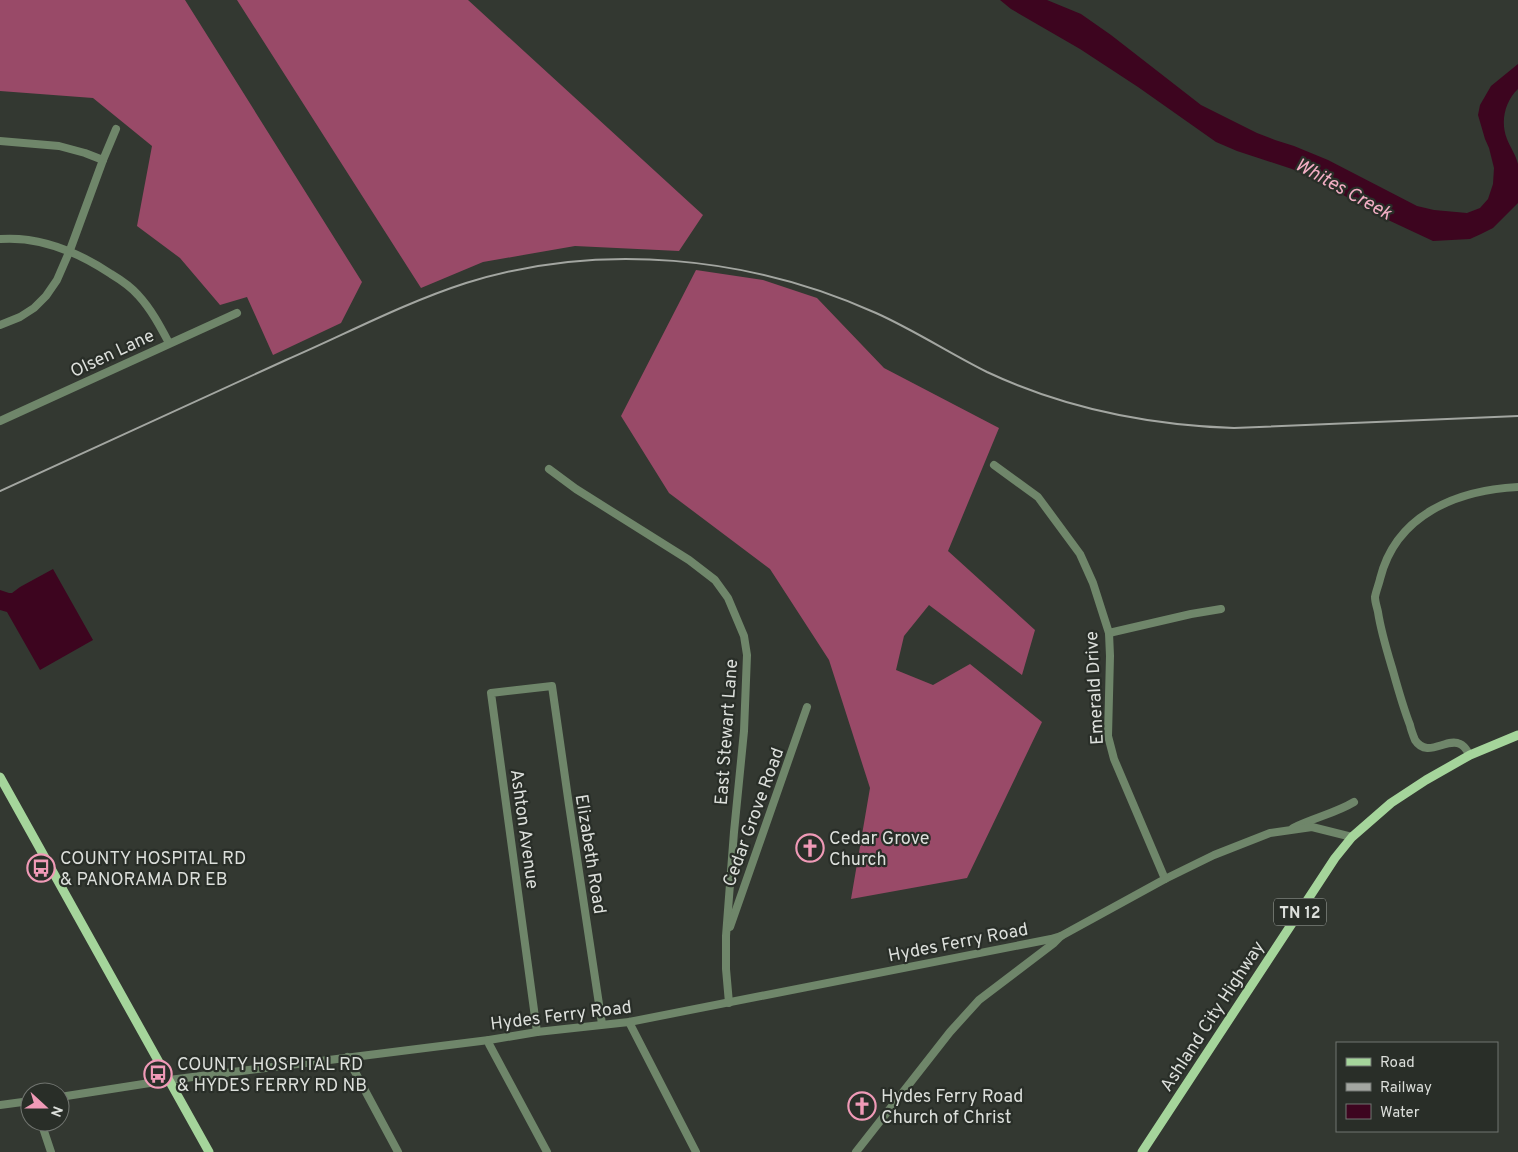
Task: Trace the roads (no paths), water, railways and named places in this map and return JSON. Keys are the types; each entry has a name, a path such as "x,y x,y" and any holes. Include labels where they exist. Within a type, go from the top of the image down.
{"main road":[{"name":"Ashland City Highway","path":"1142,1152 1335,858 1352,837 1391,803 1426,780 1470,755 1518,735"},
{"path":"0,777 209,1152"}],"street":[{"path":"0,325 20,317 34,308 46,296 57,280 116,129"},
{"path":"0,142 59,146 103,160"},
{"path":"0,239 28,240 70,250 102,267 137,294 148,307 168,343"},
{"name":"Olsen Lane","path":"0,421 237,313"},
{"name":"Emerald Drive","path":"994,465 1038,497 1080,554 1093,583 1109,633 1108,736 1114,759 1164,879"},
{"name":"East Stewart Lane","path":"549,469 576,489 690,560 715,580 728,598 744,636 747,655 744,731 726,936 726,969 730,1003"},
{"path":"1470,755 1462,745 1455,742 1432,748 1423,746 1415,740 1402,704 1380,629 1375,597 1382,569 1392,547 1421,516 1446,502 1472,494 1498,488 1518,488"},
{"path":"1109,633 1221,609"},
{"name":"Elizabeth Road","path":"552,687 602,1024"},
{"name":"Ashton Avenue","path":"537,1032 491,693 552,687"},
{"name":"Cedar Grove Road","path":"726,936 808,707"},
{"path":"1287,831 1354,802"},
{"path":"856,1152 950,1032 979,1000 1061,936 1164,879 1214,855 1270,833 1312,827 1352,837"},
{"name":"Hydes Ferry Road","path":"70,1095 169,1080 489,1040 537,1032 629,1022 1061,936"},
{"path":"629,1022 696,1152"},
{"path":"489,1040 489,1044 547,1152"},
{"path":"347,1057 398,1152"},
{"path":"0,1105 20,1102"},
{"path":"44,1132 51,1152"}],"water":[{"name":"Whites Creek","path":"1000,0 1047,0 1081,14 1201,105 1257,133 1328,160 1417,206 1434,210 1467,213 1480,208 1488,199 1493,184 1494,168 1478,115 1480,105 1491,86 1518,64 1518,89 1507,106 1504,126 1507,139 1518,164 1518,203 1493,228 1470,239 1433,241 1386,219 1311,177 1216,142 1138,87 1080,49 1011,9"},
{"path":"53,569 93,640 40,670 7,612 0,610 0,590 12,593"}],"railway":[{"path":"0,491 375,319 443,291 517,270 568,262 621,259 674,261 726,267 777,278 828,294 876,313 987,372 1017,385 1077,405 1138,419 1234,428 1518,416"}],"place":[{"name":"Cedar Grove Church","path":"810,848"},
{"name":"COUNTY HOSPITAL RD & PANORAMA DR EB","path":"41,868"},
{"name":"COUNTY HOSPITAL RD & HYDES FERRY RD NB","path":"158,1074"},
{"name":"Hydes Ferry Road Church of Christ","path":"862,1106"}]}
